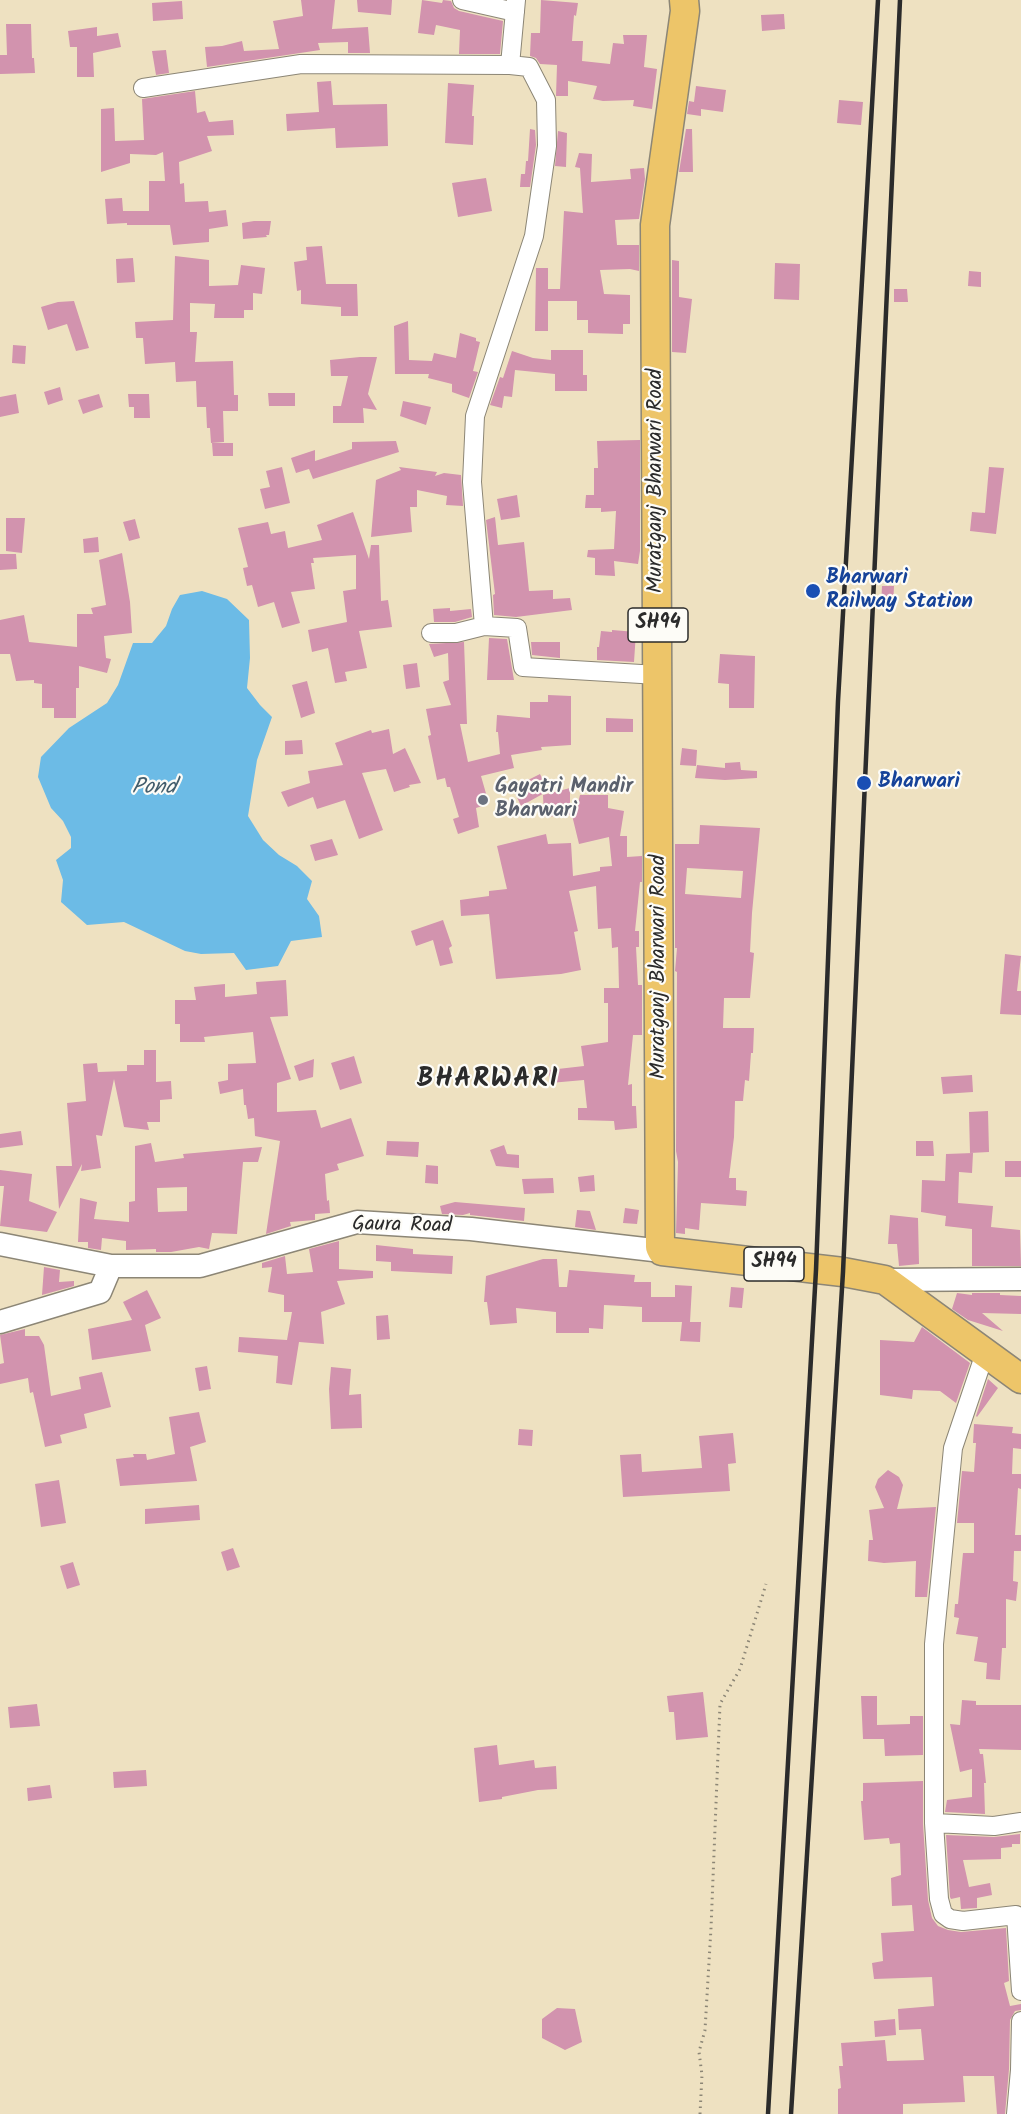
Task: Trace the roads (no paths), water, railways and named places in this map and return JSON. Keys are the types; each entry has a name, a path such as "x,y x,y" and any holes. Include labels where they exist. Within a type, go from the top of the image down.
{"main road":[{"name":"Muratganj Bharwari Road","path":"662,1251 660,1247 655,225 685,11 684,0"},
{"name":"SH94","path":"662,1251 843,1272 885,1280 1021,1379"}],"street":[{"path":"462,0 516,6 510,65"},
{"path":"143,88 301,64 529,67 546,100 547,146 534,236 476,416 472,482 483,626"},
{"path":"431,633 456,633 483,626 517,628 523,667 658,675"},
{"name":"Gaura Road","path":"0,1244 111,1266 200,1266 357,1222 471,1229 662,1251"},
{"path":"0,1322 100,1292 111,1266"},
{"path":"885,1280 1021,1279"},
{"path":"986,1353 953,1448 934,1644 934,1823 939,1899 943,1914 950,1919 963,1921 1016,1915 1021,1991"},
{"path":"934,1823 994,1826 1021,1822"},
{"path":"1016,2114 1021,2021"}],"water":[{"name":"Pond","path":"202,591 227,599 249,620 250,658 247,688 272,717 257,760 248,816 263,840 279,855 297,866 312,881 307,899 319,916 322,937 291,941 278,966 246,970 234,953 201,954 185,951 124,922 87,925 61,902 63,880 56,860 71,848 71,837 63,821 51,808 38,777 41,757 69,728 107,703 118,685 133,643 152,643 166,626 180,595"}],"railway":[{"path":"768,2114 816,1270 838,701 878,0"},
{"path":"791,2114 843,1272 900,0"}],"place":[{"name":"Bharwari Railway Station","path":"813,591"},
{"name":"Bharwari","path":"864,783"},
{"name":"Gayatri Mandir Bharwari","path":"483,800"}],"district":[{"name":"BHARWARI","path":"488,1081"}]}
